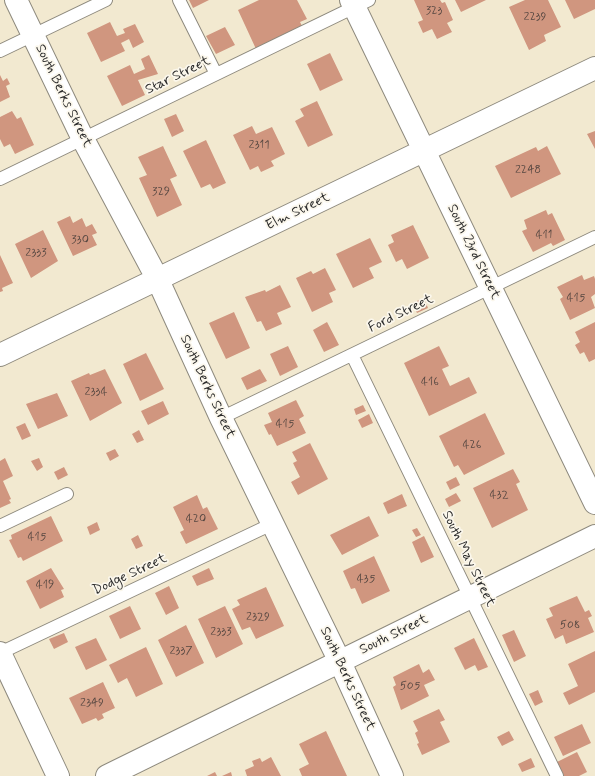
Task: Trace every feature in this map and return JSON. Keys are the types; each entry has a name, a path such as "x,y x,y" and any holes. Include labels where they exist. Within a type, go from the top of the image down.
{"street":[{"name":"South Berks Street","path":"16,0 83,139 157,278 221,418 340,662 392,776"},
{"name":"South 23rd Street","path":"358,2 424,151 595,503"},
{"name":"Elm Street","path":"0,355 595,68"},
{"name":"South Street","path":"107,776 595,536"},
{"path":"0,653 58,776"}],"lane":[{"path":"0,51 106,0"},
{"path":"179,0 216,74"},
{"name":"Star Street","path":"0,179 216,74 358,2"},
{"name":"Ford Street","path":"221,418 595,237"},
{"name":"South May Street","path":"352,355 557,776"},
{"path":"0,526 67,494"},
{"name":"Dodge Street","path":"0,653 272,524"}],"building":[{"path":"189,0 209,0 193,8"},
{"path":"259,0 297,0 307,19 300,22 302,26 256,49 238,10"},
{"path":"414,0 440,0 442,3 445,2 453,20 447,23 452,32 437,39 432,29 423,33 418,22 423,20"},
{"path":"455,0 486,0 461,12"},
{"path":"525,0 548,0 561,27 544,35 546,41 529,50 509,7"},
{"path":"565,0 595,0 595,9 574,19"},
{"path":"110,22 117,36 125,33 123,29 135,24 144,42 133,48 129,39 121,43 125,51 101,62 87,33"},
{"path":"225,27 235,45 216,54 206,36"},
{"path":"330,53 343,80 320,91 307,64"},
{"path":"149,55 158,74 138,80 145,95 122,106 107,76 130,65 134,74 145,69 141,59"},
{"path":"0,75 3,81 7,78 10,84 6,86 10,97 0,102"},
{"path":"317,101 333,135 308,147 295,121 304,116 300,109"},
{"path":"12,111 17,119 21,117 34,145 15,154 10,144 4,147 0,139 0,117"},
{"path":"176,114 184,131 172,137 164,119"},
{"path":"252,126 256,134 272,127 285,154 271,161 274,166 261,172 258,166 250,170 233,135"},
{"path":"595,131 595,149 587,134"},
{"path":"206,140 226,183 213,189 210,184 201,188 183,151"},
{"path":"163,146 177,176 170,179 182,205 157,217 139,178 147,175 138,157"},
{"path":"547,146 561,174 511,198 495,166 536,147 538,151"},
{"path":"546,210 548,215 552,213 565,240 553,246 551,243 533,252 522,231 527,229 524,220"},
{"path":"70,216 73,223 82,218 86,227 92,224 97,233 92,235 97,245 73,256 57,222"},
{"path":"413,225 429,258 407,269 402,259 396,262 388,245 394,242 391,235"},
{"path":"43,230 58,261 31,278 15,244"},
{"path":"370,238 382,262 369,268 374,278 353,288 336,254"},
{"path":"0,255 13,283 2,288 3,291 0,292"},
{"path":"325,268 336,290 329,293 333,302 312,312 296,278 311,271 313,274"},
{"path":"582,275 584,280 594,276 595,294 591,297 595,308 570,320 560,299 563,297 557,287"},
{"path":"280,285 291,307 277,313 282,324 266,331 261,321 257,322 245,297 265,290 266,292"},
{"path":"424,298 428,308 417,313 412,303"},
{"path":"234,312 250,348 226,359 209,323"},
{"path":"327,322 339,345 324,352 313,330"},
{"path":"595,322 595,359 589,362 584,352 580,354 575,345 580,342 575,332"},
{"path":"288,346 298,367 280,376 270,354"},
{"path":"439,346 449,366 442,369 450,386 469,377 477,393 429,416 404,363"},
{"path":"146,353 164,389 140,401 123,364"},
{"path":"105,369 122,403 90,421 71,381 89,373 90,375"},
{"path":"260,369 267,381 247,390 241,378"},
{"path":"57,393 68,416 38,429 26,404"},
{"path":"296,400 304,416 299,419 306,433 277,446 271,434 269,435 264,425 272,422 268,413"},
{"path":"163,401 169,414 148,425 141,411"},
{"path":"363,405 366,411 356,415 354,409"},
{"path":"485,413 505,454 464,475 458,465 454,467 439,436"},
{"path":"369,414 373,423 362,428 358,420"},
{"path":"25,423 31,436 22,440 16,427"},
{"path":"139,430 144,440 137,443 132,434"},
{"path":"310,443 328,479 298,495 291,482 300,477 293,463 297,461 292,452"},
{"path":"115,449 119,456 110,461 106,453"},
{"path":"5,458 13,476 3,481 11,499 9,500 11,503 0,508 0,461"},
{"path":"39,458 43,467 37,471 31,461"},
{"path":"64,467 68,475 58,480 54,472"},
{"path":"513,469 520,482 516,484 528,510 492,528 473,488"},
{"path":"456,477 460,485 450,490 446,482"},
{"path":"456,493 461,501 449,507 445,499"},
{"path":"402,494 407,506 388,514 383,503"},
{"path":"197,495 203,509 207,507 218,529 186,544 180,532 184,530 173,507"},
{"path":"51,516 63,541 23,561 21,557 18,558 9,540 12,539 11,535"},
{"path":"369,516 379,536 342,555 330,535"},
{"path":"97,522 100,530 90,535 87,527"},
{"path":"417,528 421,535 416,537 412,530"},
{"path":"138,535 143,546 136,549 131,539"},
{"path":"424,536 434,557 421,563 412,542"},
{"path":"374,556 390,591 362,604 355,588 351,589 343,571"},
{"path":"51,568 64,589 61,590 64,597 40,609 26,581"},
{"path":"209,568 214,579 197,586 192,576"},
{"path":"169,586 179,608 166,615 155,593"},
{"path":"266,587 284,626 256,639 250,627 242,630 232,609 240,605 237,600"},
{"path":"577,596 585,612 589,610 592,616 588,618 594,632 566,644 563,635 555,639 546,619 553,616 549,608"},
{"path":"130,606 141,629 120,639 109,616"},
{"path":"225,606 243,644 216,658 198,619"},
{"path":"186,625 204,663 176,677 158,640"},
{"path":"514,630 526,656 514,662 502,635"},
{"path":"64,633 68,642 54,649 49,639"},
{"path":"96,638 107,660 86,670 75,647"},
{"path":"474,638 488,667 478,671 475,665 465,670 454,648"},
{"path":"146,647 163,684 136,697 127,678 118,683 109,665"},
{"path":"595,651 595,692 569,705 563,693 578,686 568,664"},
{"path":"419,664 423,673 429,669 435,680 424,685 429,696 401,710 393,687 396,685 393,677"},
{"path":"103,682 115,708 102,714 104,718 98,721 96,718 82,724 69,698"},
{"path":"538,690 543,702 535,706 529,694"},
{"path":"439,709 445,720 440,722 450,742 422,755 417,744 419,743 415,733 418,731 413,721"},
{"path":"582,724 591,743 563,756 554,737"},
{"path":"326,731 347,776 302,776 299,769 309,764 299,744"},
{"path":"509,731 514,740 502,746 497,737"},
{"path":"577,752 587,772 579,776 564,776 557,762"},
{"path":"271,757 281,776 247,776 245,770 254,766 252,761 260,758 262,762"},
{"path":"531,758 535,767 522,772 518,764"},
{"path":"215,772 217,776 207,776"},
{"path":"231,772 232,776 222,776"}]}
